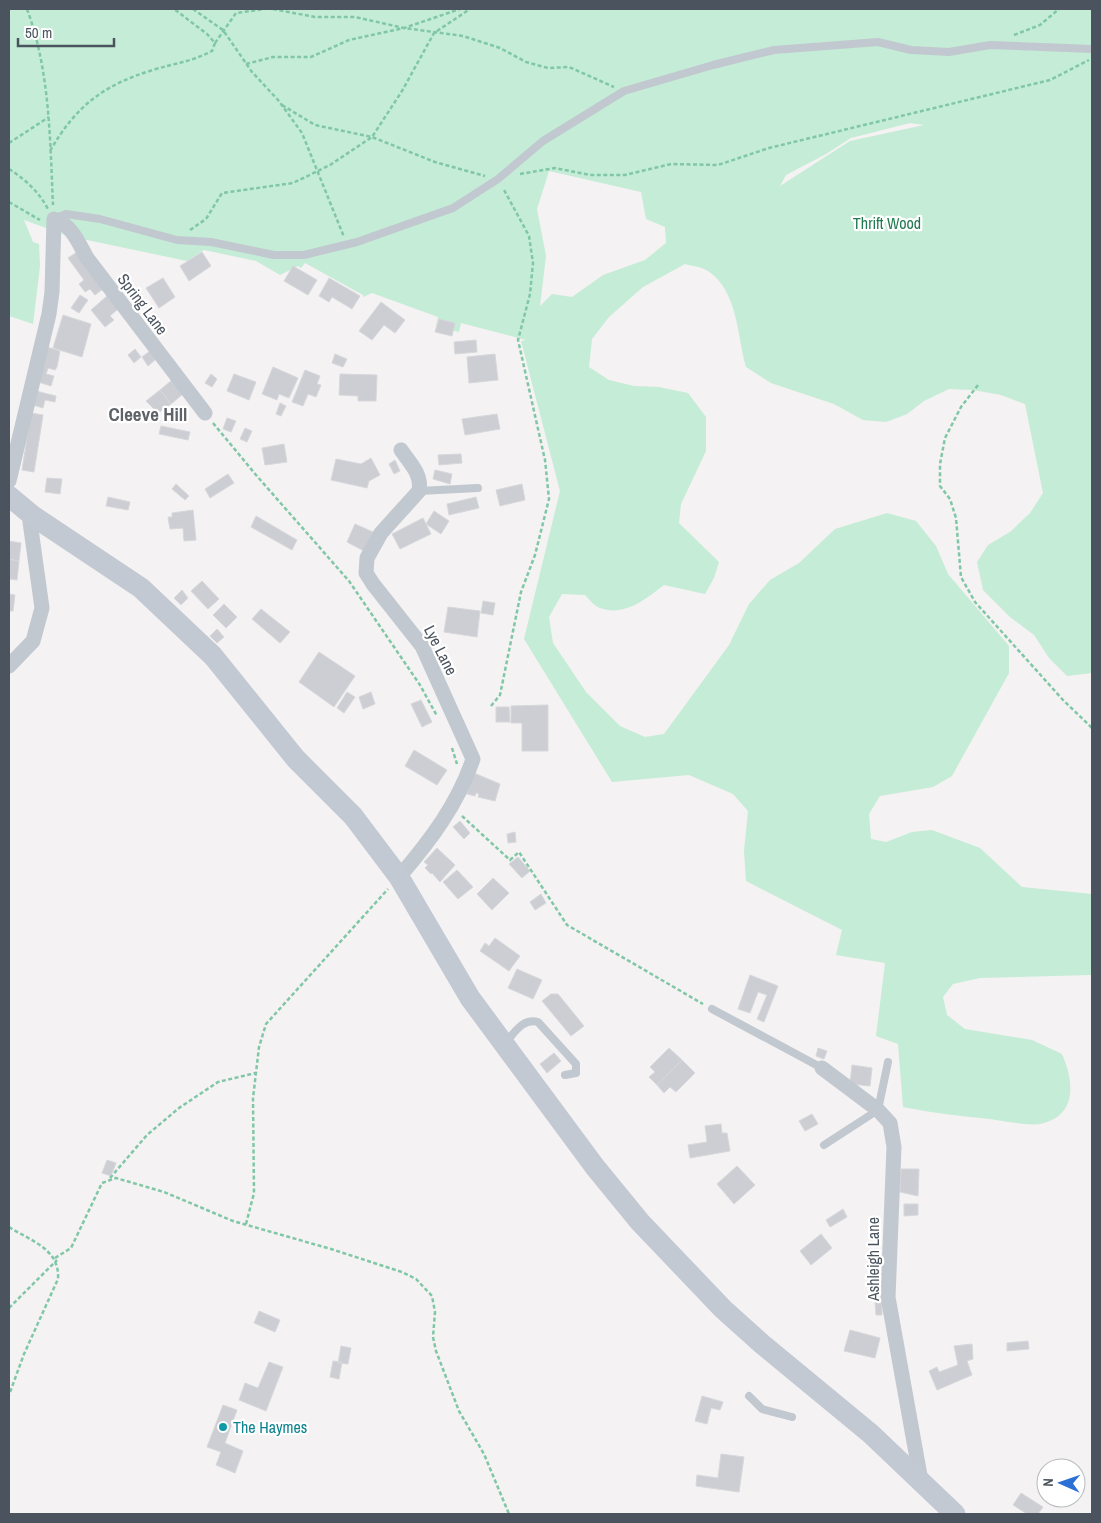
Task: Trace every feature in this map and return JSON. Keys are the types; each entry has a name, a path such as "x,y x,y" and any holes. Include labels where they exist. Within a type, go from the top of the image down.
{"main road":[{"path":"9,496 33,516 141,588 186,629 224,669 296,760 353,816 400,877 470,998 504,1046 595,1167 667,1252 762,1344 871,1434 955,1514"}],"street":[{"name":"Spring Lane","path":"53,223 64,222 74,233 87,258 205,413"},
{"path":"9,481 49,314 52,292 53,223"},
{"path":"401,450 416,470 420,484 419,491"},
{"name":"Lye Lane","path":"400,877 425,847 464,787 473,759 422,646 366,573 367,558 381,533 419,491"},
{"path":"9,666 33,641 42,608 30,522 33,516"},
{"name":"Ashleigh Lane","path":"822,1068 878,1110 890,1123 894,1148 888,1297 921,1481"}],"lane":[{"path":"53,223 66,214 100,218 177,240 211,242 274,256 304,254 347,244 453,208 498,179 543,141 624,91 713,65 774,50 878,42 911,50 949,52 990,45 1092,49"},
{"path":"419,491 478,488"},
{"path":"712,1009 822,1068"},
{"path":"504,1046 523,1024 529,1021 538,1022 576,1064 576,1073 565,1075"},
{"path":"824,1145 878,1110 888,1062"},
{"path":"749,1396 762,1409 792,1417"}],"path":[{"path":"27,9 36,32 49,117 53,223"},
{"path":"174,9 207,34 215,44"},
{"path":"193,9 224,30 246,64 302,133 347,244"},
{"path":"50,151 65,127 94,97 152,70 190,62 212,51 236,12 265,9"},
{"path":"273,9 315,17 355,17 404,28 463,36 500,48 526,62 548,68 569,67 624,91"},
{"path":"246,64 273,57 311,57 349,40 404,28 460,9"},
{"path":"177,240 206,219 222,194 293,183 318,171 372,137 402,91 434,33 470,9"},
{"path":"990,45 1040,25 1059,9"},
{"path":"280,104 315,125 372,137 435,162 498,179 555,168 590,175 625,175 670,164 718,165 740,160 769,148 1050,80 1092,58"},
{"path":"9,143 49,117"},
{"path":"9,169 21,177 43,199 53,223"},
{"path":"491,706 500,695 521,592 535,555 549,499 544,460 518,340 530,294 533,263 529,236 517,210 498,179"},
{"path":"9,202 53,223"},
{"path":"978,385 961,408 945,438 940,464 940,486 950,498 956,518 961,577 975,602 1063,700 1092,728"},
{"path":"205,413 256,476 349,581 420,685 439,720"},
{"path":"451,745 464,787"},
{"path":"451,806 510,860 519,852 567,924 712,1009"},
{"path":"246,1224 254,1193 253,1098 259,1047 266,1024 384,893"},
{"path":"9,1308 56,1259 70,1248 102,1183 109,1179 147,1135 179,1108 218,1082 256,1073"},
{"path":"109,1179 116,1178 164,1192 246,1224 331,1248 402,1272 416,1279 432,1296 435,1312 433,1337 436,1350 459,1411 484,1454 509,1514"},
{"path":"9,1227 50,1252 56,1259 58,1279 24,1354 9,1395"}],"green space":[{"name":"Thrift Wood","path":"9,9 1092,9 1092,673 1067,676 1049,658 1034,635 1010,617 983,590 977,562 988,545 1010,532 1030,513 1043,493 1025,404 1001,395 973,390 949,389 924,401 907,414 886,422 863,420 834,404 771,383 746,367 735,314 725,290 718,280 706,270 685,264 643,287 609,317 592,339 589,367 609,380 634,386 659,387 688,393 706,417 706,451 681,504 679,523 719,562 714,578 705,594 664,585 642,601 618,610 598,607 585,595 562,594 549,617 553,643 586,692 620,726 645,737 664,734 729,645 749,604 770,580 799,563 835,529 887,513 916,521 936,546 948,574 1009,646 1009,673 952,776 933,787 880,796 869,814 871,839 886,842 912,832 932,830 980,848 1022,887 1092,894 1092,975 980,978 953,984 943,997 947,1015 965,1029 1032,1040 1062,1054 1069,1075 1070,1096 1067,1105 1061,1113 1052,1120 1040,1124 1029,1124 936,1113 903,1107 898,1044 876,1036 885,963 836,955 842,930 746,881 744,851 748,811 733,794 689,775 612,782 524,639 560,491 521,341 526,340 461,323 459,332 436,326 438,317 372,293 363,297 363,295 305,263 301,268 298,266 280,275 256,261 204,250 187,261 68,236 24,220 33,242 39,244 40,266 33,324 9,316","holes":["910,123 924,125 850,141 780,186 786,175 826,154 851,138","549,171 641,192 646,219 665,227 666,243 645,260 603,275 572,297 552,294 540,306 546,256 537,209"]}],"building":[{"path":"77,252 103,289 95,295 90,289 85,292 79,284 84,280 68,258"},
{"path":"202,252 211,266 189,281 180,266"},
{"path":"293,266 317,280 308,295 284,281"},
{"path":"163,278 175,297 159,308 146,288"},
{"path":"329,278 360,296 352,309 332,297 329,302 319,296"},
{"path":"80,295 88,300 79,313 71,308"},
{"path":"107,296 118,309 110,316 114,320 105,327 91,310"},
{"path":"381,302 405,320 395,333 384,325 372,340 359,331"},
{"path":"63,315 91,324 82,357 53,348"},
{"path":"439,319 455,323 452,336 435,332"},
{"path":"476,340 477,352 455,354 454,342"},
{"path":"47,347 60,351 57,367 55,370 48,368 46,374 54,376 51,386 38,382"},
{"path":"135,349 141,357 134,363 128,355"},
{"path":"150,351 156,359 148,366 142,357"},
{"path":"335,354 347,359 343,367 332,363"},
{"path":"495,354 498,380 469,383 467,357"},
{"path":"273,367 298,378 289,398 279,394 277,400 262,394"},
{"path":"305,370 320,376 317,384 321,385 316,397 308,394 303,406 292,402"},
{"path":"211,374 217,379 212,387 205,383"},
{"path":"234,374 256,382 249,400 227,391"},
{"path":"340,374 377,375 376,401 358,401 358,396 339,395"},
{"path":"172,380 183,394 171,404 160,390"},
{"path":"160,390 171,404 158,413 146,401"},
{"path":"36,391 56,396 55,402 45,400 43,408 33,405"},
{"path":"280,403 286,406 281,416 276,414"},
{"path":"31,413 43,415 34,472 22,470"},
{"path":"497,414 500,429 465,435 462,419"},
{"path":"227,418 236,421 231,432 223,429"},
{"path":"161,426 190,432 188,440 159,434"},
{"path":"245,428 252,431 247,442 240,439"},
{"path":"284,444 287,462 265,465 262,448"},
{"path":"461,454 462,463 439,465 438,455"},
{"path":"371,458 380,475 369,481 367,488 331,480 336,459 361,464"},
{"path":"395,460 400,471 394,474 389,464"},
{"path":"435,470 452,474 450,484 433,479"},
{"path":"228,474 234,483 210,498 205,489"},
{"path":"47,478 62,479 60,494 45,492"},
{"path":"176,484 189,496 185,500 172,489"},
{"path":"522,484 525,500 500,506 496,490"},
{"path":"108,497 130,502 128,510 106,506"},
{"path":"476,497 479,508 449,515 447,504"},
{"path":"193,510 196,540 184,541 183,528 170,529 168,517 172,517 172,513"},
{"path":"434,511 449,521 441,534 426,524"},
{"path":"256,516 297,540 292,550 251,527"},
{"path":"423,518 431,534 400,549 392,534"},
{"path":"355,524 373,532 364,551 347,542"},
{"path":"9,541 21,543 19,561 9,559"},
{"path":"9,559 19,561 17,580 9,579"},
{"path":"202,581 219,599 208,609 191,591"},
{"path":"182,590 188,598 181,605 174,598"},
{"path":"9,594 15,595 13,611 9,611"},
{"path":"483,601 495,603 493,615 481,613"},
{"path":"224,604 237,617 226,628 213,615"},
{"path":"448,607 480,611 477,637 444,632"},
{"path":"261,609 290,632 280,643 252,619"},
{"path":"217,629 224,637 217,643 210,636"},
{"path":"319,652 355,676 334,707 299,682"},
{"path":"347,692 355,697 344,713 337,708"},
{"path":"371,692 375,704 363,709 359,697"},
{"path":"421,700 432,722 422,727 411,704"},
{"path":"548,705 548,751 522,751 522,723 511,723 511,706"},
{"path":"496,707 509,707 510,722 496,722"},
{"path":"414,750 447,770 437,785 405,766"},
{"path":"474,773 500,784 495,801 478,797 479,794 476,793 475,796 467,794"},
{"path":"460,821 470,833 464,839 453,827"},
{"path":"515,832 516,842 508,843 507,834"},
{"path":"437,848 455,865 440,882 425,868 428,865 424,862"},
{"path":"518,857 530,871 522,878 509,864"},
{"path":"457,870 473,887 458,899 443,882"},
{"path":"493,878 509,893 492,910 477,894"},
{"path":"541,894 546,903 535,910 530,902"},
{"path":"495,938 520,956 509,971 480,951 485,943 489,946"},
{"path":"517,969 542,980 533,999 508,988"},
{"path":"750,975 778,986 764,1022 757,1019 767,995 758,992 750,1013 738,1009"},
{"path":"551,994 558,994 584,1026 571,1036 542,1001"},
{"path":"669,1048 682,1060 657,1085 649,1077 655,1072 650,1067"},
{"path":"818,1048 827,1051 824,1059 816,1056"},
{"path":"554,1053 561,1061 547,1073 540,1064"},
{"path":"682,1060 695,1073 676,1092 670,1087 664,1093 657,1085"},
{"path":"852,1065 872,1068 870,1086 850,1084"},
{"path":"812,1114 818,1124 805,1131 799,1121"},
{"path":"721,1124 722,1133 727,1133 730,1151 690,1158 688,1145 707,1142 705,1126"},
{"path":"107,1160 116,1163 111,1176 102,1173"},
{"path":"737,1166 755,1185 734,1204 717,1184"},
{"path":"901,1169 919,1169 918,1196 900,1192"},
{"path":"904,1204 918,1204 918,1215 904,1216"},
{"path":"843,1209 847,1217 830,1227 826,1220"},
{"path":"821,1234 832,1248 811,1265 800,1251"},
{"path":"875,1302 882,1302 882,1315 876,1315"},
{"path":"259,1311 280,1320 275,1332 254,1323"},
{"path":"850,1330 880,1338 875,1358 844,1351"},
{"path":"1028,1341 1029,1349 1007,1351 1007,1343"},
{"path":"972,1344 973,1359 967,1361 972,1375 937,1390 929,1371 937,1367 939,1372 958,1365 954,1346"},
{"path":"341,1346 351,1348 348,1364 338,1363"},
{"path":"333,1361 342,1362 339,1379 330,1377"},
{"path":"269,1362 283,1367 266,1411 239,1400 245,1383 258,1388"},
{"path":"702,1396 723,1402 720,1410 711,1408 707,1424 695,1421"},
{"name":"The Haymes","path":"223,1405 237,1410 225,1443 243,1451 235,1473 216,1465 221,1452 207,1447"},
{"path":"721,1454 744,1457 739,1492 696,1486 697,1475 718,1478"},
{"path":"1021,1493 1036,1503 1036,1508 1042,1508 1038,1514 1027,1514 1013,1505"}],"place":[{"name":"The Haymes","path":"223,1427"}],"district":[{"name":"Cleeve Hill","path":"148,414"}]}
